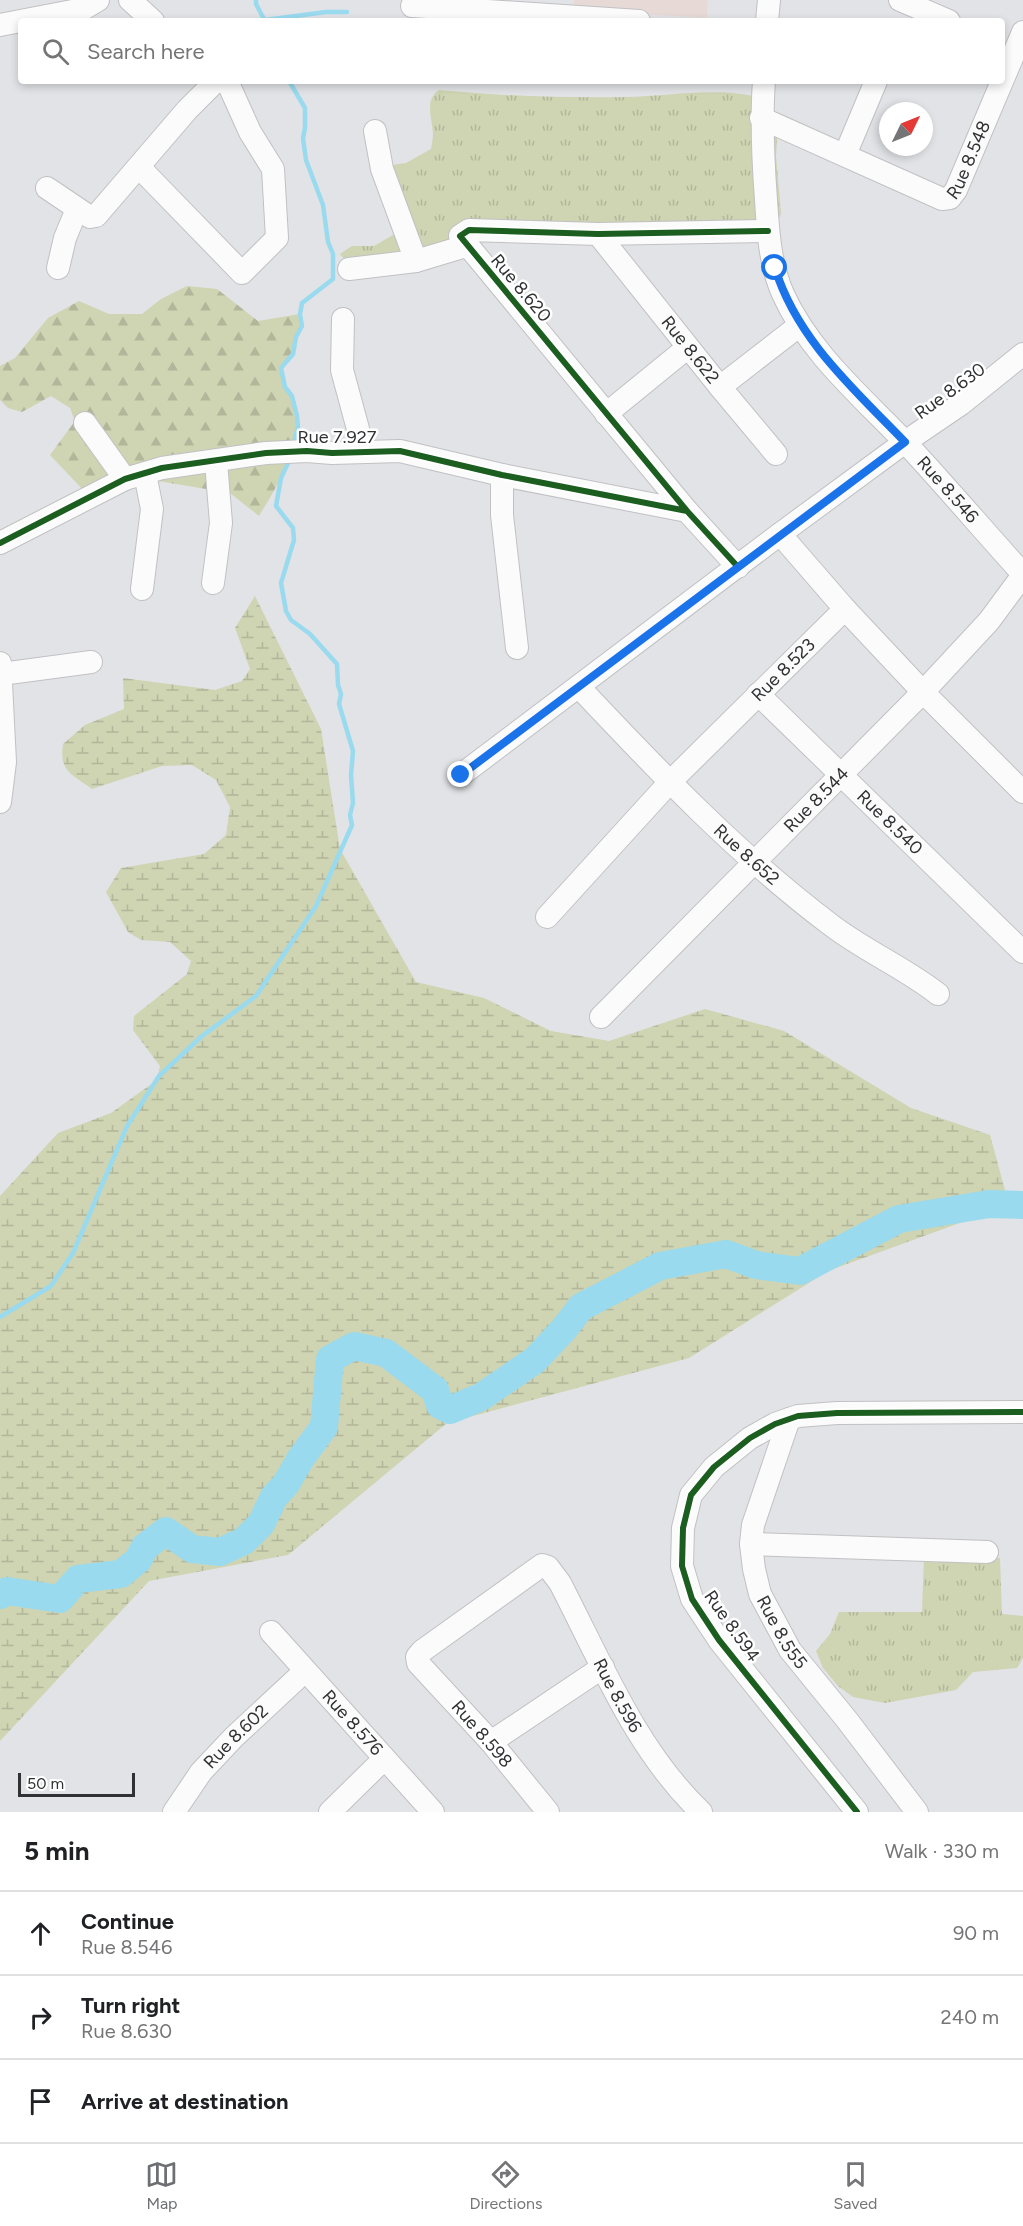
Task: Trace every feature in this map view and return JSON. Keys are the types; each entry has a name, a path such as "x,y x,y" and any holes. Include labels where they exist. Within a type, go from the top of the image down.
{"street":[{"path":"36,18 83,9 98,0"},
{"path":"130,0 150,18"},
{"path":"767,18 769,0"},
{"path":"412,6 594,18"},
{"path":"904,6 940,18"},
{"path":"0,25 18,22"},
{"name":"Rue 8.548","path":"1005,72 1016,45"},
{"path":"46,188 90,217 96,216 213,84"},
{"path":"139,167 242,273 277,238 273,169 250,132 228,84"},
{"name":"Rue 8.546","path":"764,84 761,118 768,231 782,292 800,326 836,371 905,442 1023,574"},
{"path":"845,155 875,84"},
{"name":"Rue 8.548","path":"761,118 942,199 950,198 956,190 1000,84"},
{"path":"375,131 384,179 416,261"},
{"path":"58,267 65,238 77,209"},
{"name":"Rue 8.620","path":"738,567 687,511 460,236 469,230 598,234 768,231"},
{"name":"Rue 8.622","path":"598,234 720,387 800,326"},
{"path":"349,268 416,261 466,246"},
{"path":"343,319 342,370 358,429 359,452"},
{"path":"606,414 687,348"},
{"name":"Rue 8.630","path":"461,775 780,534 905,442 961,404 1023,354"},
{"path":"720,387 776,454"},
{"path":"85,423 135,476 152,508 142,589"},
{"name":"Rue 7.927","path":"0,543 135,476 162,468 266,453 307,450 332,453 400,451 502,475 687,511"},
{"path":"213,583 221,523 216,462"},
{"path":"502,475 502,515 517,648"},
{"path":"780,534 845,609 923,692 1023,792"},
{"name":"Rue 8.544","path":"601,1017 923,692 989,621 1023,574"},
{"name":"Rue 8.523","path":"547,917 669,783 845,609"},
{"path":"0,802 5,762 0,668 91,662"},
{"name":"Rue 8.652","path":"579,687 669,783 753,863 854,942 923,982 938,994"},
{"name":"Rue 8.540","path":"758,694 1023,951"},
{"name":"Rue 8.594","path":"857,1812 719,1640 692,1599 684,1577 683,1528 691,1496 714,1467 750,1438 789,1419 837,1413 1023,1413"},
{"name":"Rue 8.555","path":"789,1419 753,1525 751,1544 760,1594 790,1650 917,1812"},
{"path":"751,1544 987,1552"},
{"name":"Rue 8.596","path":"417,1657 431,1644 533,1570 542,1565 548,1567 560,1583 618,1697 657,1761 701,1812"},
{"name":"Rue 8.576","path":"271,1632 433,1812"},
{"name":"Rue 8.598","path":"417,1657 418,1663 491,1742 548,1812"},
{"path":"491,1742 603,1667"},
{"name":"Rue 8.602","path":"174,1812 201,1772 216,1755 305,1671"},
{"path":"330,1812 384,1759"}],"shaded area":[{"path":"574,0 708,0 707,18 574,10"}],"green space":[{"path":"439,90 580,97 716,92 768,100 778,127 776,156 781,213 779,219 526,230 349,265 340,254 352,246 374,246 398,232 392,165 406,163 431,149 433,133 430,104 434,94"},
{"path":"187,286 217,289 258,321 300,314 300,328 296,342 282,368 284,385 291,397 296,414 297,429 294,445 283,475 259,516 230,493 158,481 86,493 50,455 75,421 70,408 51,396 22,412 8,408 0,400 0,366 15,358 48,318 79,301 109,314 142,314 161,299"},
{"path":"255,596 321,729 340,849 416,982 484,998 551,1031 609,1041 705,1009 784,1031 911,1108 990,1135 1009,1205 828,1271 689,1358 447,1423 288,1555 149,1581 0,1741 0,1196 58,1133 111,1113 157,1080 160,1066 133,1030 134,1016 187,974 191,961 170,942 141,940 128,932 106,892 121,868 204,854 226,835 230,807 216,780 192,765 162,766 92,789 73,776 65,767 63,744 85,725 124,709 123,678 215,690 242,681 250,669 235,628"},
{"path":"924,1556 1000,1558 1002,1614 1023,1616 1023,1658 1017,1668 973,1672 956,1690 885,1703 853,1697 838,1686 823,1668 816,1651 830,1634 839,1612 922,1612"}],"waterway":[{"path":"256,0 263,18"},
{"path":"280,18 326,12 347,12"},
{"path":"291,84 305,108 303,138 306,160 323,205 328,242 333,254 333,279 302,303 300,314 302,326 296,337 293,354 281,368 285,387 292,396 297,416 298,427 293,445"},
{"path":"0,1317 51,1286 73,1253 127,1126 159,1076 202,1036 256,996 316,906 352,825 350,815 353,803 351,775 353,751 339,704 341,694 337,664 310,634 291,620 286,611 281,583 294,540 293,528 276,506 281,478 290,459"},
{"path":"0,1595 7,1591 60,1599 78,1579 121,1574 138,1560 145,1547 166,1531 192,1549 220,1552 244,1541 261,1524 274,1497 286,1484 301,1458 324,1427 330,1359 354,1346 386,1353 435,1390 440,1405 450,1410 481,1397 535,1360 581,1307 660,1266 726,1254 756,1265 800,1271 899,1219 989,1204 1023,1205"}],"cycle path":[{"path":"738,567 687,511 460,236 469,230 598,234 768,231"},
{"path":"0,543 125,479 162,468 266,453 307,451 332,453 400,451 502,475 687,511"},
{"path":"857,1812 719,1640 692,1599 682,1566 683,1528 691,1495 714,1467 750,1438 775,1424 798,1416 837,1413 1023,1412"}],"route":[{"path":"461,775 905,442 836,371 800,326 782,292 775,268"}]}
